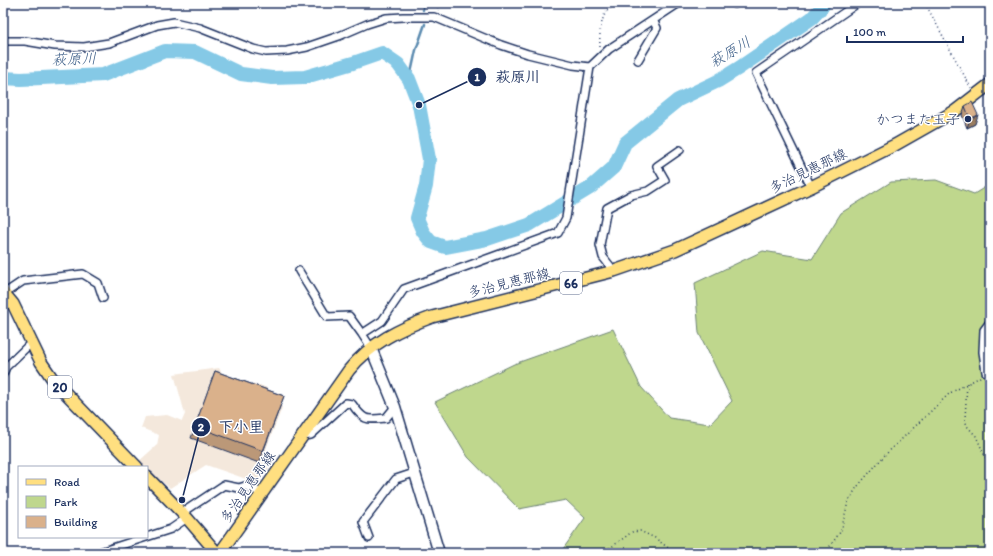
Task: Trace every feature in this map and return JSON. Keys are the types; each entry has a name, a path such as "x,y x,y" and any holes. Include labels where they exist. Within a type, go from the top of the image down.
{"main road":[{"name":"多治見恵那線","path":"218,553 349,370 357,360 389,335 432,317 614,272 688,244 811,187 925,129 955,111 990,84"},
{"name":"20","path":"4,292 13,304 42,362 54,381 136,466"},
{"path":"148,478 218,553"}],"street":[{"path":"362,334 382,321 404,289 558,233 566,218 590,67 609,49 679,3"},
{"path":"811,187 756,73 858,3"},
{"path":"3,41 20,41 55,46 84,47 109,43 157,25 174,22 200,28 253,49 266,52 287,51 307,47 386,18 434,17 501,45 528,54 573,65 590,67"},
{"path":"638,60 657,28 653,20"},
{"path":"614,272 603,257 600,245 607,208 631,196 648,191 665,180 657,166 680,150"},
{"path":"300,271 327,317 349,316 371,348 395,407 439,553"},
{"path":"4,292 23,281 83,274 98,284 103,298"},
{"path":"988,373 983,352 984,330 990,322"},
{"path":"3,374 6,367 32,342"},
{"path":"303,436 311,435 346,404 352,404 360,416 370,420 386,418 395,407"},
{"path":"369,538 363,522 396,479 414,473"},
{"path":"148,536 171,529 184,515 224,485 239,488 245,486 262,492"},
{"path":"97,553 143,538"}],"path":[{"path":"601,57 599,39 601,25 612,3"},
{"path":"606,13 618,3"},
{"path":"925,3 975,95"},
{"path":"824,553 841,531 848,502 857,487 884,456 950,393 988,373"},
{"path":"968,383 965,419 967,426 976,436 990,463"},
{"path":"598,553 610,548 632,532 640,531 655,538 674,553"},
{"path":"512,549 514,553"}],"shaded area":[{"path":"219,368 230,386 238,388 260,385 267,388 266,398 280,403 282,408 266,449 271,465 258,483 206,465 170,488 148,471 148,466 142,466 137,463 157,445 159,435 141,428 145,417 167,415 182,421 185,414 174,374"}],"green space":[{"path":"936,180 974,194 990,184 990,553 564,553 563,549 585,518 566,500 519,509 468,457 435,402 514,364 613,329 641,387 669,418 710,424 732,401 699,333 695,283 763,251 812,259 841,213 891,182"}],"building":[{"path":"972,102 978,115 970,119 965,106"},
{"path":"215,371 284,396 263,451 195,426"}],"waterway":[{"path":"423,3 423,10"},
{"name":"萩原川","path":"3,78 21,79 103,75 165,51 195,52 241,74 272,78 305,77 382,53 398,64 409,79 419,105 429,159 426,186 417,218 423,232 431,242 445,247 487,239 529,225 590,188 614,167 625,143 678,100 718,81 739,68 812,18 824,3"},
{"path":"407,75 411,73 416,50 425,24"}],"place":[{"name":"萩原川","path":"419,105"},
{"name":"かつまた玉子","path":"968,119"},
{"name":"下小里","path":"182,500"}]}
